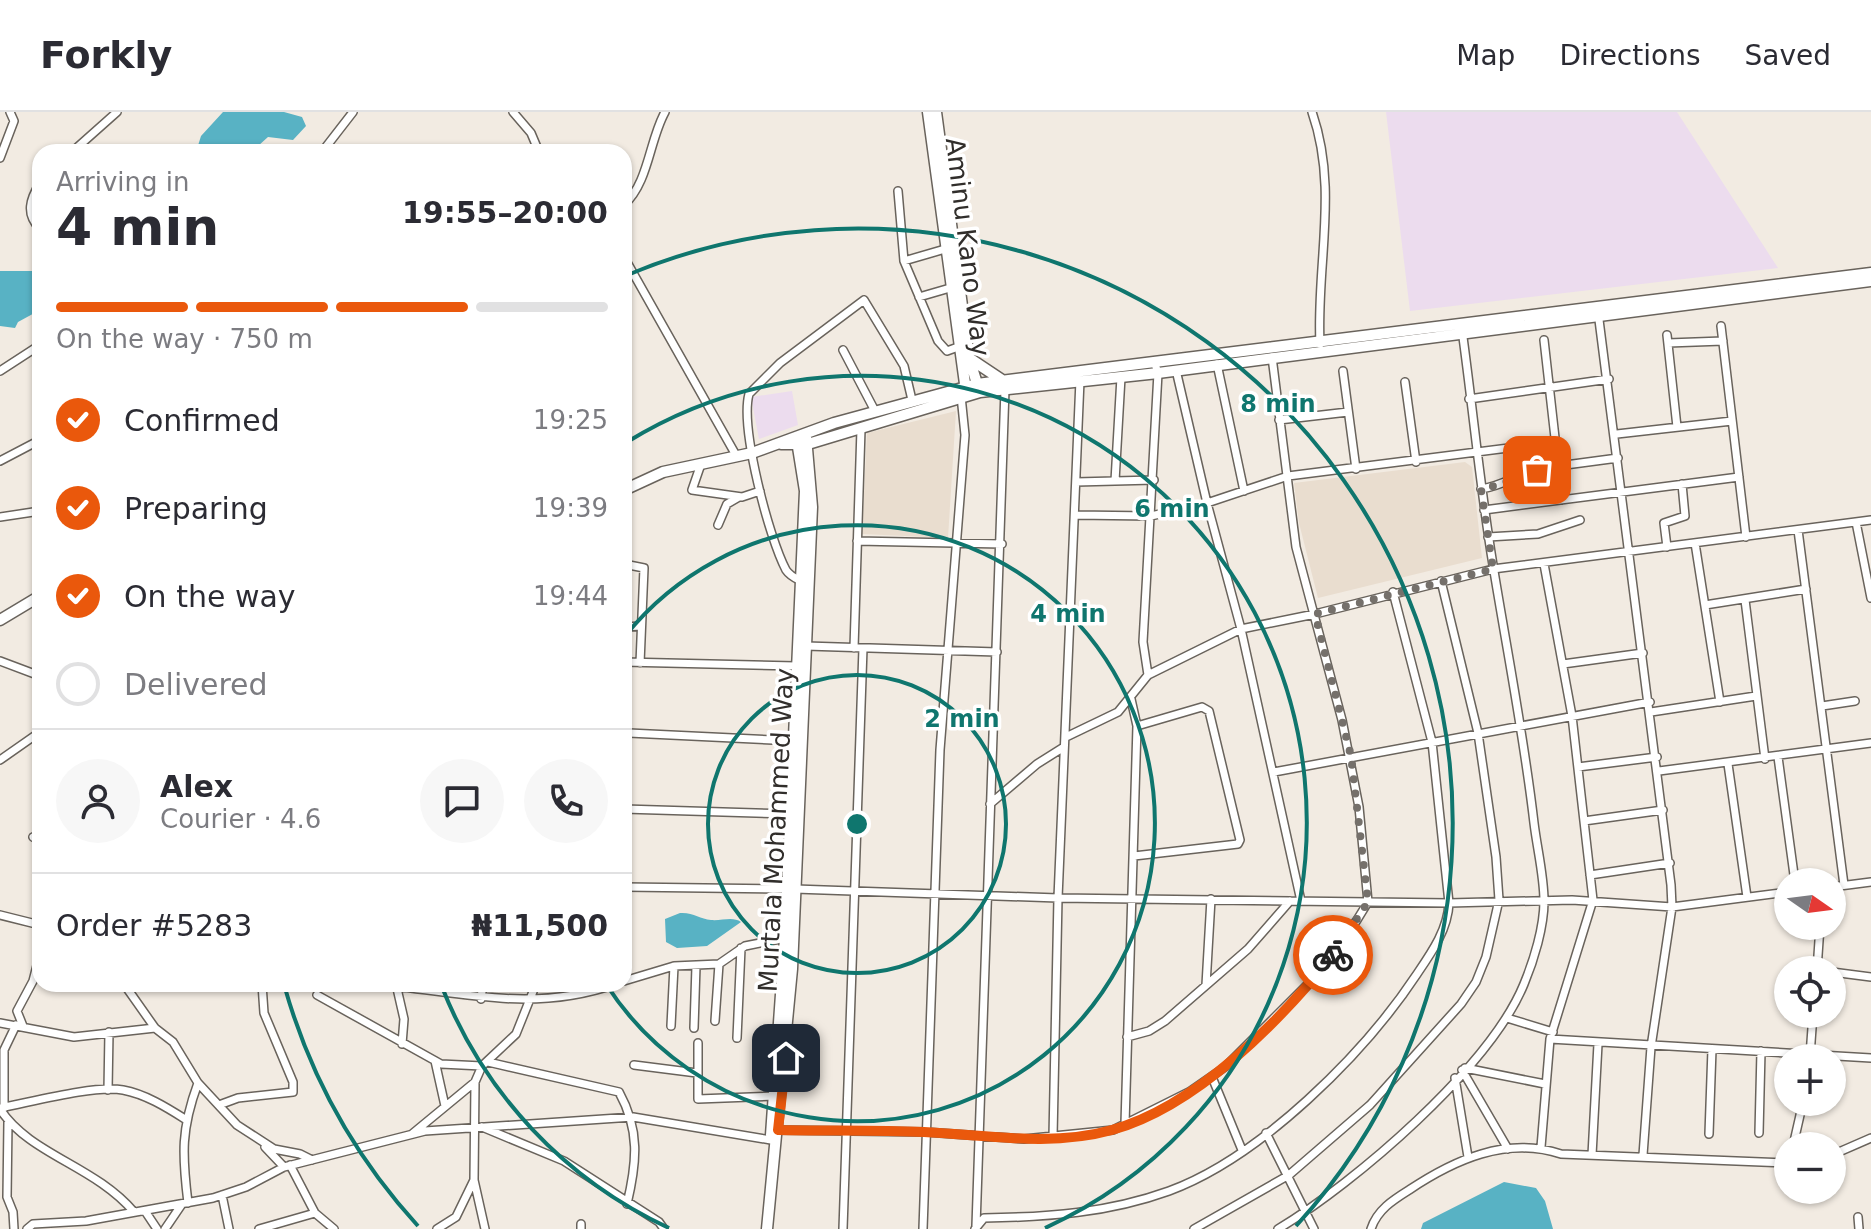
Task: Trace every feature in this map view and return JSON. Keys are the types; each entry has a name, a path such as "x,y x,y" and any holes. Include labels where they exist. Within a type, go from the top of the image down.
{"main road":[{"name":"Aminu Kano Way","path":"928,112 964,393"},
{"name":"Aminu Kano Way","path":"936,112 969,358 978,388"},
{"path":"802,439 826,438 861,429 978,388 1080,375 1154,361 1175,364 1871,273"},
{"path":"1598,311 1871,281"},
{"path":"1202,360 1217,364 1271,352"},
{"path":"969,358 1004,384"},
{"path":"1080,375 1121,377 1158,373 1175,364"},
{"path":"947,392 961,367"},
{"path":"632,486 663,472 737,457 802,439 912,400 947,392 964,393"},
{"path":"810,466 816,448 826,438"},
{"name":"Murtala Mohammed Way","path":"760,1229 771,1140 791,889 806,646 810,466 802,439"},
{"name":"Murtala Mohammed Way","path":"767,1229 789,1028 791,814 805,491 802,439"},
{"path":"1,616 32,600"}],"street":[{"path":"81,144 117,112"},
{"path":"328,144 353,112"},
{"path":"513,112 531,133 536,144"},
{"path":"632,196 639,188 654,131 665,112"},
{"path":"1312,112 1322,143 1327,236 1319,302 1320,346"},
{"path":"0,158 13,113"},
{"path":"898,191 904,261 942,346 947,351 958,347"},
{"path":"32,198 32,217"},
{"path":"904,261 945,249"},
{"path":"632,271 737,457"},
{"path":"919,297 950,288"},
{"path":"801,581 787,572 760,491 752,453 749,394 780,363 864,300 904,366 912,400"},
{"path":"1598,311 1617,434 1670,863 1672,907 1651,1047 1643,1155"},
{"path":"1721,326 1746,537"},
{"path":"1278,1229 1361,1171 1455,1078 1507,1018 1525,982 1544,901 1523,726 1475,454 1462,328"},
{"path":"1677,427 1667,339 1723,341"},
{"path":"1544,340 1562,500"},
{"path":"0,371 32,350"},
{"path":"843,350 875,411"},
{"path":"778,1130 1053,1137 1113,1130 1212,1077 1263,1033 1314,978 1368,902 1351,756 1296,547 1271,352"},
{"path":"1148,675 1143,642 1154,480 1158,373 1154,361"},
{"path":"1175,364 1207,503 1241,629 1301,901"},
{"path":"1217,364 1244,491"},
{"path":"1343,371 1356,469"},
{"path":"1053,1137 1058,898 1080,375"},
{"path":"1115,481 1121,377"},
{"path":"1469,399 1609,379"},
{"path":"1405,382 1416,462"},
{"path":"975,1228 985,896 1002,544 1004,384"},
{"path":"923,1229 933,893 965,435 964,393"},
{"path":"1279,420 1348,412"},
{"path":"1617,434 1732,421"},
{"path":"854,648 861,429"},
{"path":"1075,515 1151,516 1207,503 1288,476 1555,442"},
{"path":"0,461 32,444"},
{"path":"1558,466 1618,458"},
{"path":"701,464 692,490 742,497"},
{"path":"1481,489 1505,485 1519,475 1537,470"},
{"path":"1484,510 1739,477"},
{"path":"1076,482 1154,480"},
{"path":"1667,547 1664,523 1685,516 1682,484"},
{"path":"718,525 727,504 760,491"},
{"path":"0,517 32,512"},
{"path":"1488,537 1538,534 1580,520"},
{"path":"1066,737 1110,718 1131,699 1148,675 1241,629 1315,614 1493,569 1871,520"},
{"path":"1856,522 1871,598"},
{"path":"1798,530 1842,868"},
{"path":"857,541 1002,544"},
{"path":"1695,543 1720,702"},
{"path":"1541,1147 1552,1035 1593,900 1572,716 1544,564"},
{"path":"632,566 644,568 640,663"},
{"path":"1194,1229 1289,1175 1370,1105 1461,1004 1476,982 1486,957 1499,900 1478,733 1441,581"},
{"path":"1705,605 1806,589"},
{"path":"975,1228 984,1218 1064,1216 1127,1205 1172,1190 1266,1133 1340,1069 1396,1006 1434,948 1447,922 1449,903 1432,742 1393,592"},
{"path":"1745,600 1765,759"},
{"path":"632,627 641,626"},
{"path":"806,646 997,652"},
{"path":"843,1229 863,648"},
{"path":"1563,664 1643,653"},
{"path":"0,661 32,673"},
{"path":"632,662 796,666"},
{"path":"1651,712 1756,696"},
{"path":"1125,1124 1137,726 1131,699"},
{"path":"1822,706 1855,701"},
{"path":"1274,772 1650,702"},
{"path":"1134,856 1238,844 1240,840 1209,711 1202,707 1137,726"},
{"path":"632,733 794,741"},
{"path":"0,760 32,738"},
{"path":"1659,771 1871,743"},
{"path":"990,805 1037,764 1064,747"},
{"path":"1578,767 1657,757"},
{"path":"1778,757 1793,868"},
{"path":"1728,764 1747,897"},
{"path":"632,809 791,814"},
{"path":"1584,821 1663,810"},
{"path":"1590,875 1670,863"},
{"path":"1846,885 1871,882"},
{"path":"632,887 1058,898 1449,903 1593,900 1672,907 1774,894"},
{"path":"1206,985 1211,899"},
{"path":"1127,1037 1157,1027 1248,949 1290,901"},
{"path":"0,915 32,923"},
{"path":"632,979 674,966 719,964 741,948 785,938"},
{"path":"737,1038 741,948"},
{"path":"715,1021 719,964"},
{"path":"671,1026 674,966"},
{"path":"694,1028 696,966"},
{"path":"1846,974 1871,977"},
{"path":"32,983 17,1011 20,1026 4,1050 1,1108 8,1122 27,1137 104,1181 134,1212"},
{"path":"130,992 155,1028 173,1042 198,1083 237,1125 287,1166 315,1213 334,1229"},
{"path":"219,1105 238,1098 293,1092 293,1082 264,1013 263,992"},
{"path":"398,992 404,1019 402,1044"},
{"path":"438,992 481,999 528,1001 554,1000 585,992"},
{"path":"481,999 482,992"},
{"path":"412,1134 475,1082 485,1064 516,1034 532,992"},
{"path":"317,995 435,1061 451,1066 485,1064 617,1090 633,1117 636,1163 627,1204"},
{"path":"1507,1018 1552,1035 1598,1044 1774,1052"},
{"path":"0,1023 74,1037 155,1028"},
{"path":"108,1090 109,1032"},
{"path":"698,1043 698,1099 774,1096"},
{"path":"1592,1155 1598,1044"},
{"path":"1709,1134 1712,1049"},
{"path":"1759,1133 1761,1051"},
{"path":"1846,1057 1871,1058"},
{"path":"435,1061 445,1106"},
{"path":"634,1065 697,1073"},
{"path":"1463,1069 1545,1084"},
{"path":"1463,1069 1508,1149"},
{"path":"1212,1077 1242,1150"},
{"path":"1455,1078 1468,1157"},
{"path":"475,1082 477,1126 474,1180 485,1229"},
{"path":"165,1229 185,1203 181,1142 185,1119 198,1083"},
{"path":"1,1108 123,1090 161,1104 185,1119"},
{"path":"27,1229 33,1224 86,1221 222,1195 287,1166 412,1134 477,1126 633,1117 771,1140"},
{"path":"8,1122 7,1197 13,1212 14,1229"},
{"path":"477,1126 564,1161 659,1222 664,1229"},
{"path":"1266,1133 1314,1229"},
{"path":"1846,1149 1871,1138"},
{"path":"261,1142 312,1160"},
{"path":"1371,1229 1378,1214 1394,1200 1456,1160 1508,1149 1541,1147 1561,1154 1774,1162"},
{"path":"437,1229 456,1217 474,1180"},
{"path":"222,1195 229,1229"},
{"path":"145,1211 157,1229"},
{"path":"259,1229 315,1213"},
{"path":"1858,1217 1859,1229"}],"shaded area":[{"path":"1386,112 1677,112 1778,268 1410,311"},
{"path":"792,391 798,425 759,439 751,397"},
{"path":"956,411 948,538 862,534 867,433"},
{"path":"1465,462 1472,467 1482,558 1318,598 1299,523 1294,483"}],"water":[{"path":"223,112 284,112 302,117 306,126 293,140 268,137 260,144 198,144 201,136"},
{"path":"0,271 32,271 32,314 18,322 15,328 0,326"},
{"path":"680,913 711,920 741,922 707,946 677,948 666,942 665,919"},
{"path":"1504,1182 1536,1188 1545,1201 1553,1229 1421,1229 1423,1223"}],"way so far":[{"path":"1333,955 1368,902 1351,756 1315,614 1493,569 1481,489 1505,485 1519,475 1537,470"}],"route":[{"path":"786,1058 778,1130 925,1132 1024,1139 1113,1130 1209,1080 1263,1033 1333,955"}]}
